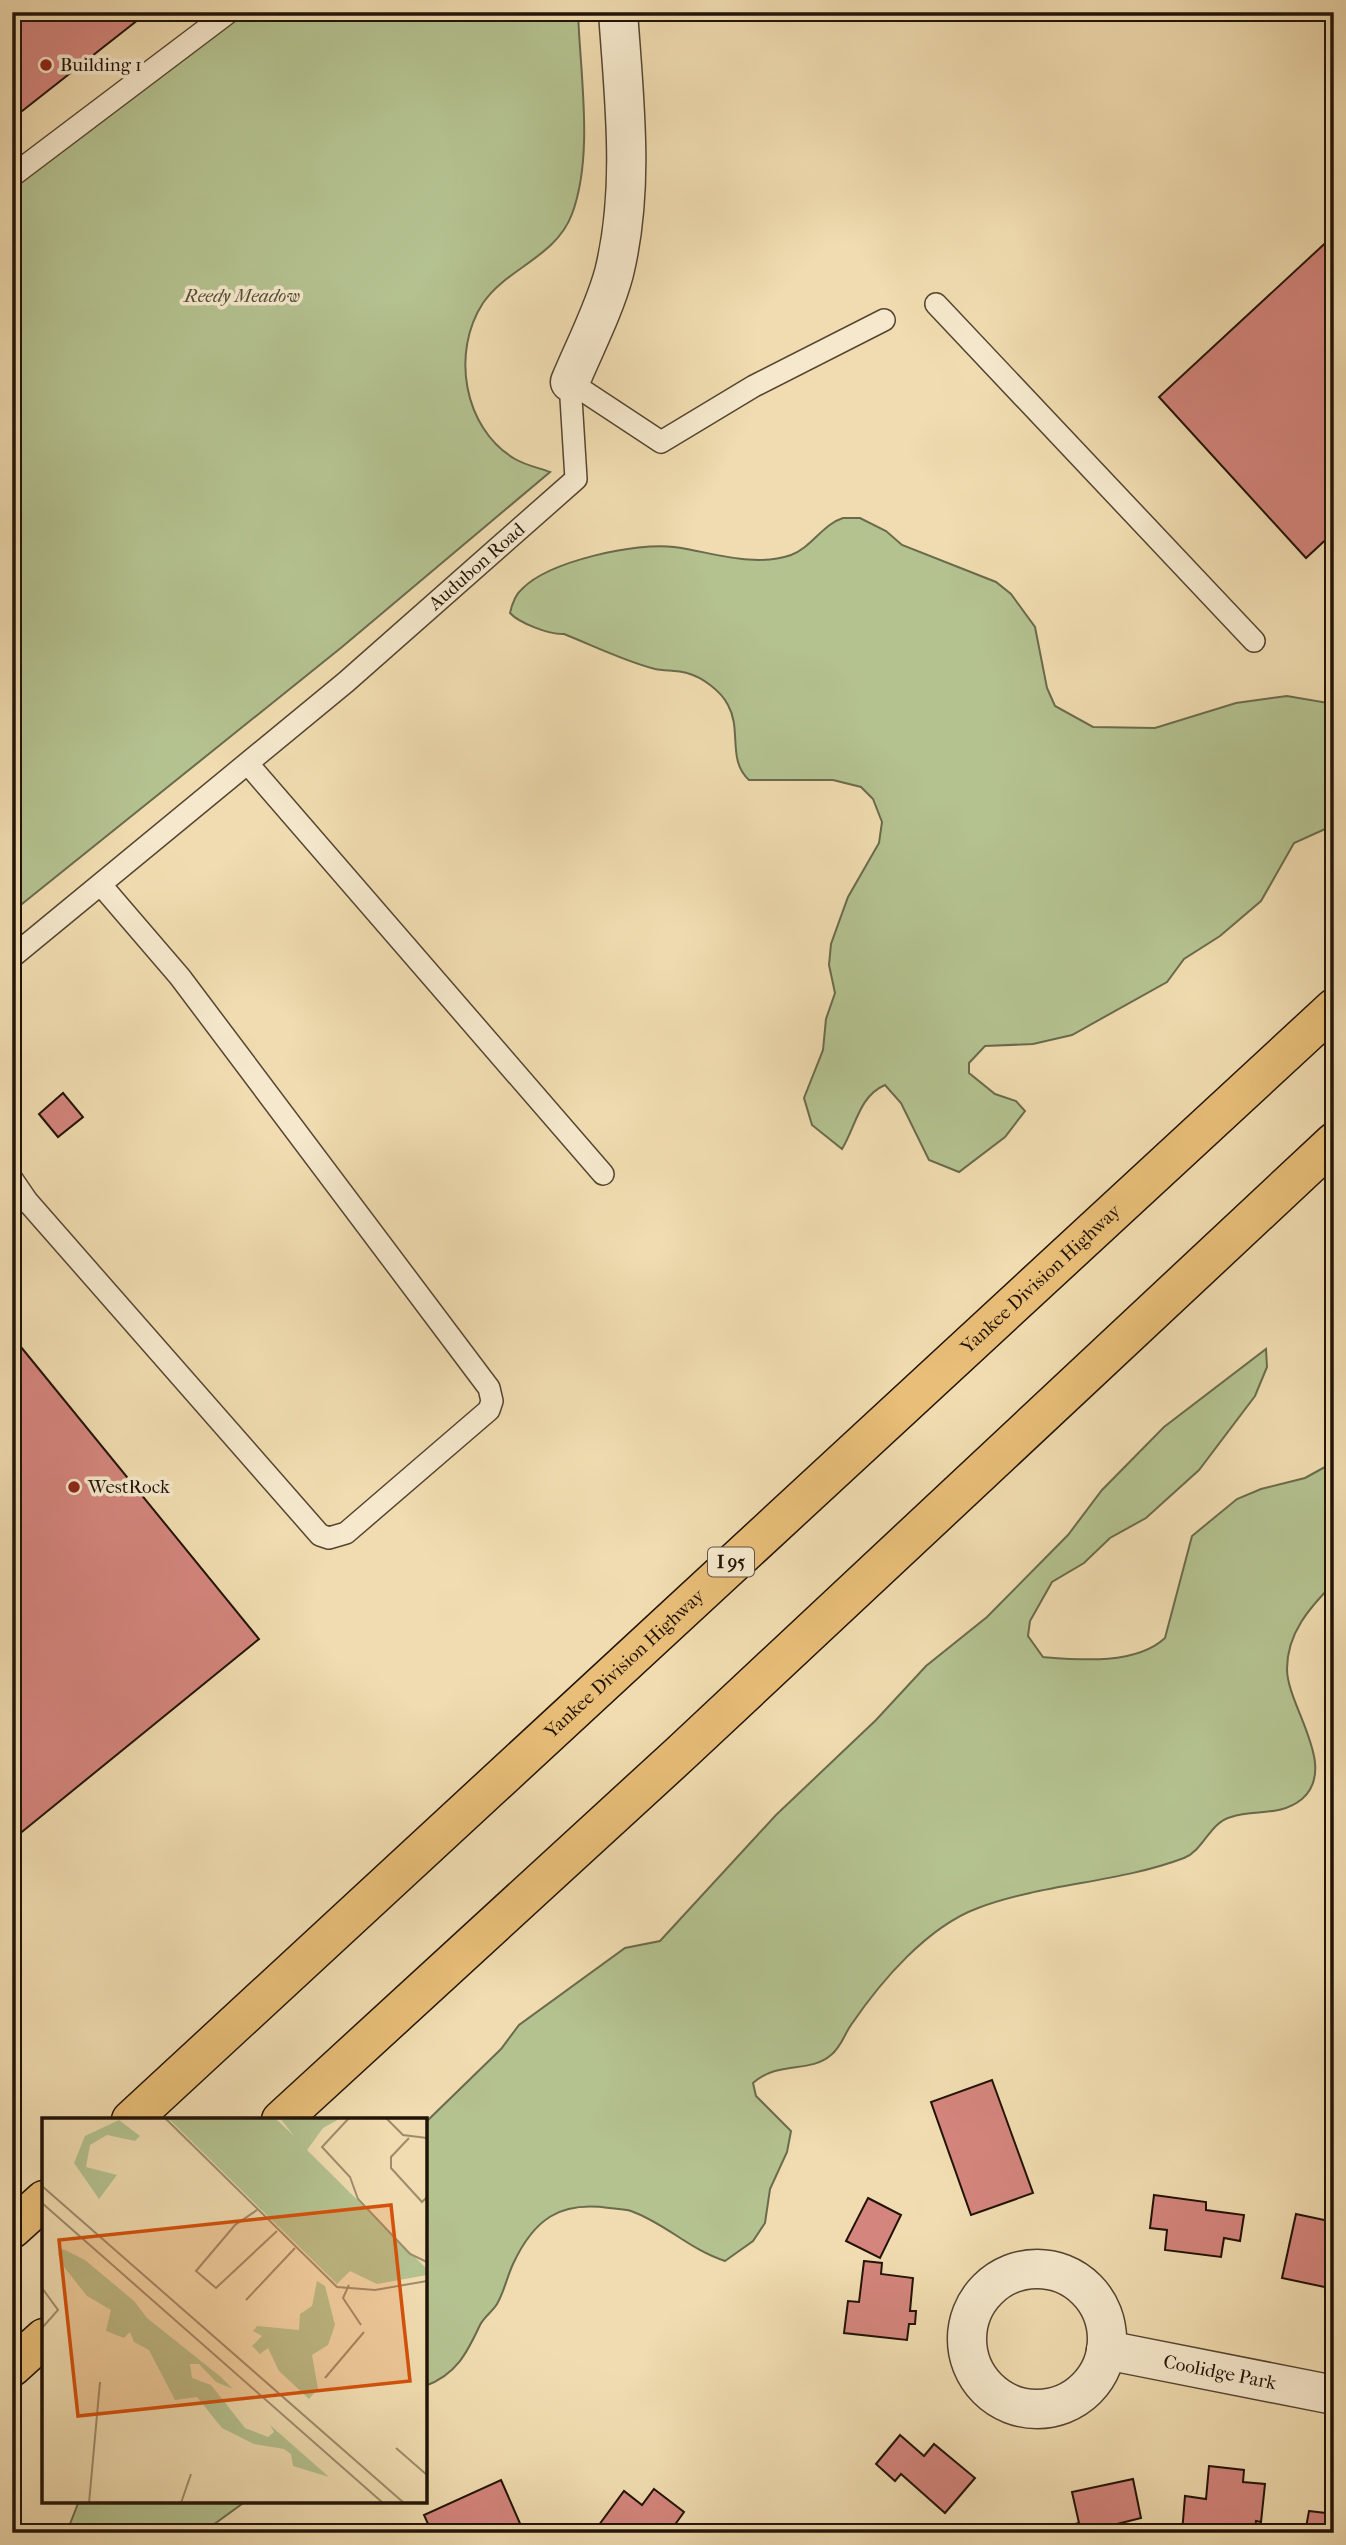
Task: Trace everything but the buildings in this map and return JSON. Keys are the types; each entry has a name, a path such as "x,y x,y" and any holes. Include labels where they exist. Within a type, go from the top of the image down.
{"highway":[{"name":"Yankee Division Highway","path":"133,2118 699,1591 1334,1008"},
{"path":"283,2118 680,1754 1334,1142"},
{"path":"12,2229 42,2202"},
{"path":"12,2367 42,2340"}],"street":[{"name":"Audubon Road","path":"570,382 606,299 622,228 626,186 625,116 618,12"},
{"name":"Coolidge Park","path":"1106,2350 1334,2395"}],"lane":[{"path":"12,176 229,12"},
{"path":"936,304 1254,641"},
{"path":"570,382 661,442 754,386 884,320"},
{"name":"Audubon Road","path":"12,957 346,682 576,479 570,382"},
{"path":"248,764 603,1174"},
{"path":"12,1179 27,1201 320,1535 328,1538 342,1535 489,1410 492,1401 489,1388 180,976 101,885"}],"green space":[{"name":"Reedy Meadow","path":"226,12 578,12 584,141 579,191 572,214 555,241 505,280 483,303 473,322 465,366 467,388 474,409 497,445 515,459 550,472 342,647 12,912 12,187"},
{"path":"843,518 860,518 886,531 902,545 996,582 1011,594 1035,627 1047,688 1055,706 1093,727 1155,728 1236,703 1287,696 1334,704 1334,825 1294,843 1261,901 1220,936 1184,959 1167,982 1072,1035 1033,1044 985,1046 969,1063 969,1073 995,1094 1016,1101 1025,1111 1005,1137 959,1172 929,1160 901,1103 885,1085 869,1096 842,1149 812,1125 804,1098 823,1050 826,1019 835,993 829,965 831,944 848,897 879,843 882,822 873,799 861,787 833,780 749,780 738,763 734,724 728,705 705,681 687,673 655,669 632,662 564,634 535,628 510,613 517,594 522,589 535,579 572,562 617,551 658,546 732,558 777,559 798,552 829,525"},
{"path":"1266,1349 1267,1367 1255,1396 1199,1470 1146,1518 1110,1538 1084,1563 1052,1582 1030,1621 1028,1636 1043,1657 1107,1659 1139,1653 1153,1647 1165,1638 1192,1536 1237,1499 1261,1489 1305,1478 1334,1462 1334,1583 1302,1622 1288,1656 1289,1684 1314,1754 1312,1786 1302,1799 1285,1808 1223,1820 1197,1849 1184,1858 1133,1873 1003,1900 978,1908 941,1928 891,1974 863,2008 831,2055 813,2064 773,2072 753,2083 756,2096 791,2131 787,2152 770,2189 765,2223 753,2241 725,2261 631,2211 576,2207 551,2216 530,2235 521,2248 502,2295 482,2322 459,2362 445,2376 427,2385 427,2121 501,2049 519,2025 625,1948 660,1941 776,1815 876,1720 926,1666 987,1617 1068,1535 1102,1490 1164,1427"},
{"path":"78,2503 243,2503 202,2533 73,2533 70,2524"}],"place":[{"name":"Building 1","path":"46,65"},
{"name":"WestRock","path":"74,1487"}]}
